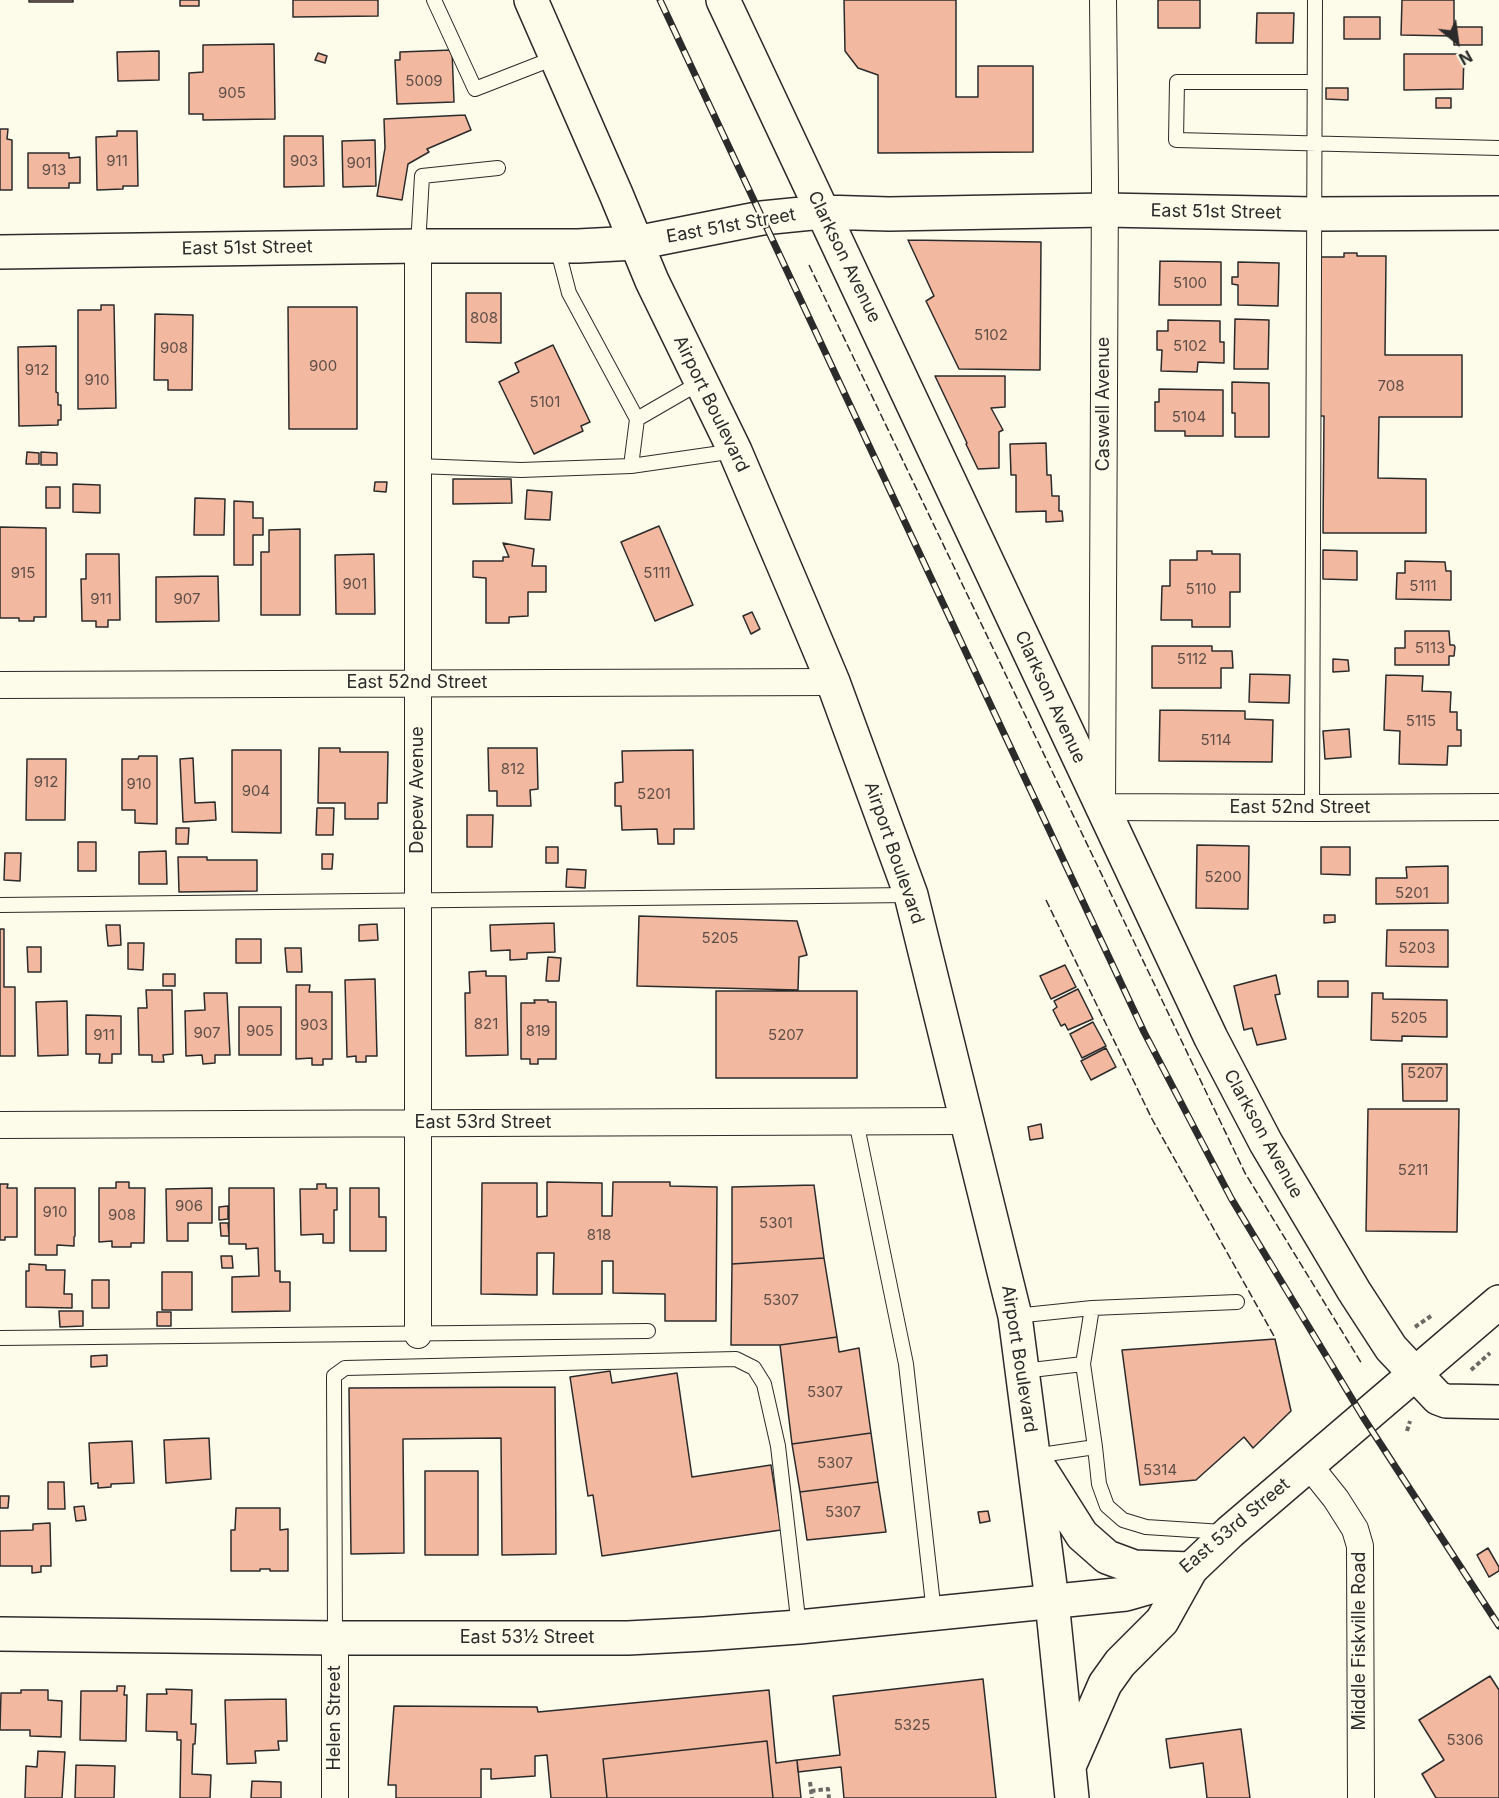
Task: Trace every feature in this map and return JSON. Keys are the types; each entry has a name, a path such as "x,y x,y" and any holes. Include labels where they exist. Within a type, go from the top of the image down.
{"main road":[{"name":"Airport Boulevard","path":"531,0 652,281 735,451 833,682 911,895 1015,1316 1052,1601 1070,1782"},
{"name":"Clarkson Avenue","path":"723,0 1211,1038 1266,1143 1354,1292 1387,1342 1414,1373"},
{"name":"East 51st Street","path":"0,252 418,246 557,247 636,243 762,218 822,212 890,214 1105,210 1314,214 1499,213"},
{"name":"East 53rd Street","path":"1052,1601 1126,1594 1161,1584 1191,1569 1308,1464 1499,1302"},
{"path":"1414,1373 1438,1398 1446,1401 1499,1402"},
{"path":"1034,1458 1082,1535 1107,1557 1134,1567 1191,1569 1162,1621 1120,1664 1105,1684 1070,1782"},
{"name":"East 53½ Street","path":"0,1634 335,1638 627,1638 800,1627 1052,1601"}],"street":[{"name":"Caswell Avenue","path":"1102,807 1104,0"},
{"name":"Depew Avenue","path":"418,246 418,1335"},
{"name":"East 52nd Street","path":"0,686 833,682"},
{"name":"East 52nd Street","path":"1102,807 1499,807"},
{"name":"East 53rd Street","path":"0,1125 966,1121"},
{"name":"Middle Fiskville Road","path":"1308,1464 1336,1499 1355,1529 1360,1546 1361,1798"},
{"name":"Helen Street","path":"335,1638 335,1798"}],"lane":[{"path":"434,0 475,89 557,57"},
{"path":"1312,808 1315,0"},
{"path":"1314,82 1177,82 1176,140 1499,148"},
{"path":"418,246 422,176 498,168"},
{"path":"557,247 569,293 636,419 632,466"},
{"path":"636,419 701,382"},
{"path":"418,466 521,470 632,466 735,451"},
{"path":"0,905 911,895"},
{"path":"856,1121 906,1364 934,1613"},
{"path":"1015,1316 1092,1308 1237,1302"},
{"path":"1092,1308 1083,1364 1099,1484 1107,1506 1123,1520 1146,1527 1230,1532"},
{"path":"0,1338 648,1331"},
{"path":"335,1638 334,1376 345,1368 392,1366 736,1359 754,1368 764,1384 778,1446 800,1627"},
{"path":"1023,1371 1083,1364"},
{"path":"1034,1458 1095,1447"}],"path":[{"path":"1476,1358 1480,1363"},
{"path":"810,1782 812,1798"},
{"path":"811,1791 828,1789 829,1798"}],"building":[{"path":"29,0 73,0 73,2 29,2"},
{"path":"180,0 199,0 199,6 180,6"},
{"path":"293,0 378,0 378,16 293,17"},
{"path":"844,0 956,0 956,97 978,97 978,66 1033,66 1033,152 878,153 878,75 858,68 845,51"},
{"path":"1158,0 1200,0 1200,28 1158,28"},
{"path":"1402,0 1454,0 1454,27 1482,27 1482,45 1454,45 1454,36 1401,35"},
{"path":"1257,13 1294,13 1293,43 1256,43"},
{"path":"1344,17 1380,17 1380,39 1344,39"},
{"path":"274,44 275,119 203,120 203,114 189,114 189,73 203,72 203,45"},
{"path":"452,50 454,102 397,104 395,60 400,60 400,52"},
{"path":"159,51 159,80 118,81 117,52"},
{"path":"318,53 327,56 325,63 315,60"},
{"path":"1404,54 1464,54 1463,89 1404,90"},
{"path":"1326,88 1348,88 1348,100 1326,99"},
{"path":"1436,98 1451,98 1451,108 1436,108"},
{"path":"465,115 471,130 427,149 429,152 408,164 402,200 377,196 385,148 384,119"},
{"path":"0,129 8,129 7,139 12,140 12,190 0,190"},
{"path":"117,131 137,131 138,186 97,190 96,137 117,136"},
{"path":"284,136 323,136 324,186 284,187"},
{"path":"375,140 376,186 343,187 342,141"},
{"path":"28,153 69,153 69,158 80,157 80,183 69,183 69,188 28,188"},
{"path":"908,240 1041,242 1040,370 959,369 926,301 934,296"},
{"path":"1344,253 1357,253 1357,256 1386,256 1385,355 1462,355 1462,417 1379,417 1378,478 1426,479 1426,533 1323,533 1324,416 1320,416 1319,257 1344,257"},
{"path":"1160,261 1221,262 1221,305 1159,305"},
{"path":"1238,262 1279,263 1278,306 1238,305 1238,285 1232,284 1232,277 1238,277"},
{"path":"466,293 501,293 501,343 466,342"},
{"path":"101,305 114,305 116,408 78,409 78,310 101,310"},
{"path":"288,307 357,307 357,429 289,429"},
{"path":"155,314 193,315 192,390 168,390 168,380 154,380"},
{"path":"1235,319 1269,320 1268,369 1234,369"},
{"path":"1168,320 1220,321 1220,342 1224,342 1224,363 1198,362 1197,372 1161,371 1162,350 1157,350 1157,331 1168,331"},
{"path":"553,345 590,422 581,426 583,431 534,454 499,382 519,372 515,363"},
{"path":"56,346 56,392 58,393 58,405 61,405 61,420 58,420 58,425 19,426 18,347"},
{"path":"935,376 1005,376 1005,407 991,408 1003,430 999,432 999,468 978,469"},
{"path":"1232,382 1269,383 1269,437 1235,437"},
{"path":"1159,389 1223,390 1223,436 1185,436 1185,431 1155,431 1155,402 1159,402"},
{"path":"1046,443 1047,475 1051,475 1052,496 1059,496 1059,511 1062,511 1063,521 1046,522 1046,511 1016,512 1016,475 1011,475 1010,444"},
{"path":"27,452 39,453 39,464 26,464"},
{"path":"41,452 57,453 57,465 41,465"},
{"path":"453,479 511,479 512,503 453,504"},
{"path":"375,482 387,482 386,492 374,491"},
{"path":"73,484 100,485 100,513 73,512"},
{"path":"46,487 60,487 60,508 46,508"},
{"path":"527,490 552,492 550,520 525,519"},
{"path":"195,498 225,499 224,535 194,535"},
{"path":"234,501 253,502 253,518 263,518 263,535 253,535 253,565 234,565"},
{"path":"659,526 693,605 655,621 621,542"},
{"path":"0,527 46,528 46,617 34,617 34,621 0,618"},
{"path":"300,529 300,615 261,615 261,552 269,552 269,530"},
{"path":"503,543 534,549 532,566 546,566 546,592 528,592 528,616 509,617 509,623 486,623 486,578 473,577 473,561 503,561 503,557 509,557"},
{"path":"1323,550 1357,551 1357,580 1323,579"},
{"path":"1197,551 1212,551 1212,554 1240,554 1240,592 1230,592 1230,627 1192,627 1192,620 1161,620 1162,586 1170,586 1170,560 1197,560"},
{"path":"86,554 119,554 120,620 108,620 108,627 96,627 96,621 82,621 81,579 86,579"},
{"path":"374,554 375,614 336,614 335,555"},
{"path":"1405,561 1445,562 1446,571 1451,571 1451,600 1396,599 1397,573 1405,573"},
{"path":"218,576 219,621 156,622 156,577"},
{"path":"752,612 760,629 751,634 743,616"},
{"path":"1405,631 1449,631 1450,645 1455,647 1454,656 1449,656 1449,665 1395,665 1395,648 1405,648"},
{"path":"1152,646 1212,646 1212,651 1232,651 1233,668 1221,668 1221,688 1152,688"},
{"path":"1333,659 1348,660 1349,671 1333,672"},
{"path":"1250,674 1290,675 1289,703 1249,702"},
{"path":"1386,675 1423,676 1422,691 1451,692 1450,712 1457,712 1457,730 1461,730 1461,746 1448,746 1447,765 1399,764 1400,731 1384,730"},
{"path":"1160,710 1245,711 1245,719 1273,720 1272,762 1159,761"},
{"path":"1349,729 1351,757 1325,759 1323,731"},
{"path":"319,748 340,748 340,752 388,752 387,803 378,803 378,819 345,819 345,803 318,803"},
{"path":"488,748 537,748 538,789 530,790 531,806 497,806 497,791 489,791"},
{"path":"232,750 281,750 281,833 232,832"},
{"path":"693,750 694,829 674,829 674,844 658,844 657,829 622,830 621,806 615,806 615,783 623,782 622,751"},
{"path":"139,756 157,756 157,824 135,823 135,810 122,810 122,759 138,759"},
{"path":"193,758 195,803 215,802 216,820 183,822 180,759"},
{"path":"27,759 66,759 65,820 26,820"},
{"path":"317,808 334,808 333,835 316,835"},
{"path":"467,815 493,815 492,847 467,847"},
{"path":"176,828 189,828 188,844 176,844"},
{"path":"78,842 96,842 96,871 78,871"},
{"path":"1197,845 1249,846 1248,909 1196,908"},
{"path":"546,847 558,847 558,863 546,863"},
{"path":"1321,847 1350,847 1350,875 1321,874"},
{"path":"166,851 167,884 139,884 139,852"},
{"path":"5,853 21,853 20,881 4,880"},
{"path":"322,854 333,854 332,869 322,869"},
{"path":"178,857 207,857 207,860 257,860 257,891 179,892"},
{"path":"1448,866 1448,903 1376,904 1376,878 1407,878 1406,867"},
{"path":"567,869 586,870 585,888 566,887"},
{"path":"1324,915 1335,915 1335,922 1324,923"},
{"path":"639,916 797,921 807,955 799,957 798,990 637,986"},
{"path":"554,923 555,952 527,953 527,959 510,960 510,950 491,951 490,925"},
{"path":"377,924 378,940 359,941 359,925"},
{"path":"106,925 120,925 121,945 108,946"},
{"path":"0,929 4,929 4,987 15,987 15,1056 0,1056"},
{"path":"1387,930 1448,930 1448,967 1386,966"},
{"path":"236,939 261,939 261,963 236,963"},
{"path":"128,943 144,943 143,970 128,969"},
{"path":"27,947 41,947 41,972 28,972"},
{"path":"285,948 301,948 302,972 287,972"},
{"path":"548,957 561,958 559,981 546,981"},
{"path":"1065,965 1076,987 1051,999 1040,976"},
{"path":"486,971 486,976 506,976 508,1055 466,1056 465,993 470,993 469,972"},
{"path":"163,974 175,974 175,986 163,986"},
{"path":"1276,975 1280,994 1275,995 1286,1039 1257,1045 1252,1028 1244,1030 1234,986"},
{"path":"375,979 377,1056 366,1056 366,1062 356,1062 356,1056 347,1057 345,980"},
{"path":"1318,981 1348,981 1348,997 1318,997"},
{"path":"296,985 310,985 309,992 332,992 332,1059 323,1059 323,1065 312,1065 312,1058 296,1059"},
{"path":"1078,989 1093,1019 1068,1030 1065,1024 1061,1026 1053,1010 1057,1007 1054,1001"},
{"path":"146,990 172,990 173,1054 163,1055 164,1062 152,1062 152,1055 139,1055 138,1008 147,1008"},
{"path":"716,991 857,991 857,1078 716,1078"},
{"path":"204,993 227,993 230,1055 215,1055 215,1063 203,1064 202,1055 186,1056 185,1011 205,1010"},
{"path":"1372,993 1383,993 1383,999 1447,1000 1447,1037 1402,1036 1402,1041 1371,1040"},
{"path":"534,1000 556,1002 556,1059 538,1059 538,1064 530,1064 530,1059 521,1059 521,1003 535,1003"},
{"path":"67,1001 68,1055 38,1056 36,1002"},
{"path":"239,1007 281,1007 281,1055 239,1055"},
{"path":"86,1015 121,1016 121,1054 112,1054 112,1063 99,1063 100,1054 86,1054"},
{"path":"1093,1022 1106,1046 1082,1058 1070,1034"},
{"path":"1106,1048 1116,1067 1091,1080 1081,1061"},
{"path":"1402,1064 1447,1064 1447,1101 1403,1101"},
{"path":"1368,1109 1459,1109 1457,1232 1366,1231"},
{"path":"1041,1124 1043,1138 1030,1140 1028,1127"},
{"path":"116,1182 129,1182 129,1188 145,1188 144,1243 131,1243 131,1247 112,1247 112,1241 99,1242 99,1188 116,1188"},
{"path":"547,1182 602,1183 602,1216 612,1216 613,1182 670,1182 670,1186 717,1187 716,1321 665,1321 665,1294 613,1293 613,1261 602,1261 602,1294 553,1294 554,1253 537,1253 537,1295 481,1294 482,1183 537,1183 537,1217 547,1216"},
{"path":"0,1184 8,1184 7,1188 17,1188 17,1237 5,1237 5,1240 0,1240"},
{"path":"317,1184 326,1184 326,1188 337,1188 334,1243 323,1243 323,1234 301,1235 300,1189 317,1189"},
{"path":"814,1185 824,1258 732,1264 732,1187"},
{"path":"35,1188 75,1188 74,1246 57,1245 57,1255 35,1255"},
{"path":"212,1188 212,1223 188,1223 188,1241 167,1241 166,1189"},
{"path":"229,1188 274,1188 275,1271 280,1271 280,1282 290,1282 290,1311 232,1312 232,1277 259,1276 258,1248 246,1249 246,1244 229,1244"},
{"path":"350,1188 379,1188 379,1217 386,1217 386,1251 350,1251"},
{"path":"228,1206 228,1219 219,1220 219,1207"},
{"path":"220,1223 228,1223 229,1236 221,1236"},
{"path":"221,1256 232,1256 233,1268 222,1268"},
{"path":"824,1258 837,1337 780,1345 731,1345 732,1264"},
{"path":"29,1264 46,1265 46,1270 65,1270 64,1294 72,1294 72,1308 26,1307 26,1271 29,1271"},
{"path":"162,1272 192,1272 192,1310 162,1310"},
{"path":"92,1280 109,1280 109,1308 92,1308"},
{"path":"59,1311 83,1311 83,1326 60,1327"},
{"path":"157,1312 171,1312 171,1326 157,1326"},
{"path":"837,1337 839,1352 859,1348 871,1433 792,1444 780,1345"},
{"path":"1275,1339 1291,1411 1253,1448 1244,1437 1196,1480 1140,1485 1122,1350"},
{"path":"107,1355 107,1366 91,1367 91,1356"},
{"path":"610,1371 612,1383 677,1373 692,1477 771,1465 781,1530 602,1556 593,1495 588,1496 570,1377"},
{"path":"555,1387 556,1554 502,1555 501,1438 403,1439 404,1553 351,1554 349,1388"},
{"path":"871,1433 878,1482 800,1492 792,1444"},
{"path":"209,1438 211,1479 166,1483 164,1440"},
{"path":"132,1441 134,1483 111,1484 111,1487 98,1488 98,1483 91,1484 89,1443"},
{"path":"425,1471 478,1471 478,1555 425,1555"},
{"path":"48,1482 64,1482 65,1509 48,1509"},
{"path":"878,1482 886,1532 807,1540 800,1492"},
{"path":"0,1496 9,1496 8,1508 0,1508"},
{"path":"84,1506 86,1520 76,1521 74,1507"},
{"path":"236,1508 280,1508 280,1530 288,1529 288,1571 260,1569 260,1571 231,1571 231,1530 235,1530"},
{"path":"988,1511 990,1521 980,1523 978,1512"},
{"path":"50,1523 51,1566 41,1566 41,1572 32,1573 32,1566 0,1566 0,1531 33,1530 33,1524"},
{"path":"1488,1548 1499,1567 1499,1571 1489,1577 1477,1555"},
{"path":"1490,1676 1499,1690 1499,1798 1436,1798 1422,1774 1444,1760 1419,1720"},
{"path":"983,1679 996,1798 844,1798 841,1767 798,1772 797,1760 840,1755 833,1696"},
{"path":"117,1686 125,1686 124,1695 127,1695 126,1741 80,1740 81,1691 117,1691"},
{"path":"166,1689 192,1690 191,1724 196,1724 192,1774 211,1775 210,1798 180,1798 181,1740 177,1740 177,1732 146,1731 147,1694 167,1694"},
{"path":"21,1690 48,1690 48,1700 62,1701 61,1737 30,1736 30,1730 0,1730 1,1693 21,1693"},
{"path":"769,1690 776,1763 797,1760 801,1798 773,1798 767,1741 603,1759 607,1798 551,1798 547,1755 535,1756 535,1776 491,1779 491,1769 481,1769 481,1798 396,1798 396,1785 388,1785 394,1706 537,1707 538,1712"},
{"path":"286,1699 287,1741 278,1741 279,1750 255,1751 256,1763 227,1764 225,1700"},
{"path":"1241,1729 1250,1798 1207,1798 1203,1763 1170,1768 1166,1739"},
{"path":"767,1741 773,1798 607,1798 603,1759"},
{"path":"38,1751 65,1752 62,1798 25,1798 26,1766 37,1767"},
{"path":"76,1765 115,1766 114,1798 75,1798"},
{"path":"252,1781 281,1782 281,1798 251,1798"}],"railway":[{"path":"660,0 1144,1032 1231,1198 1363,1417 1499,1626"}],"fence":[{"path":"809,265 1245,1173 1362,1364"},
{"path":"1046,900 1152,1119 1274,1336"}]}
